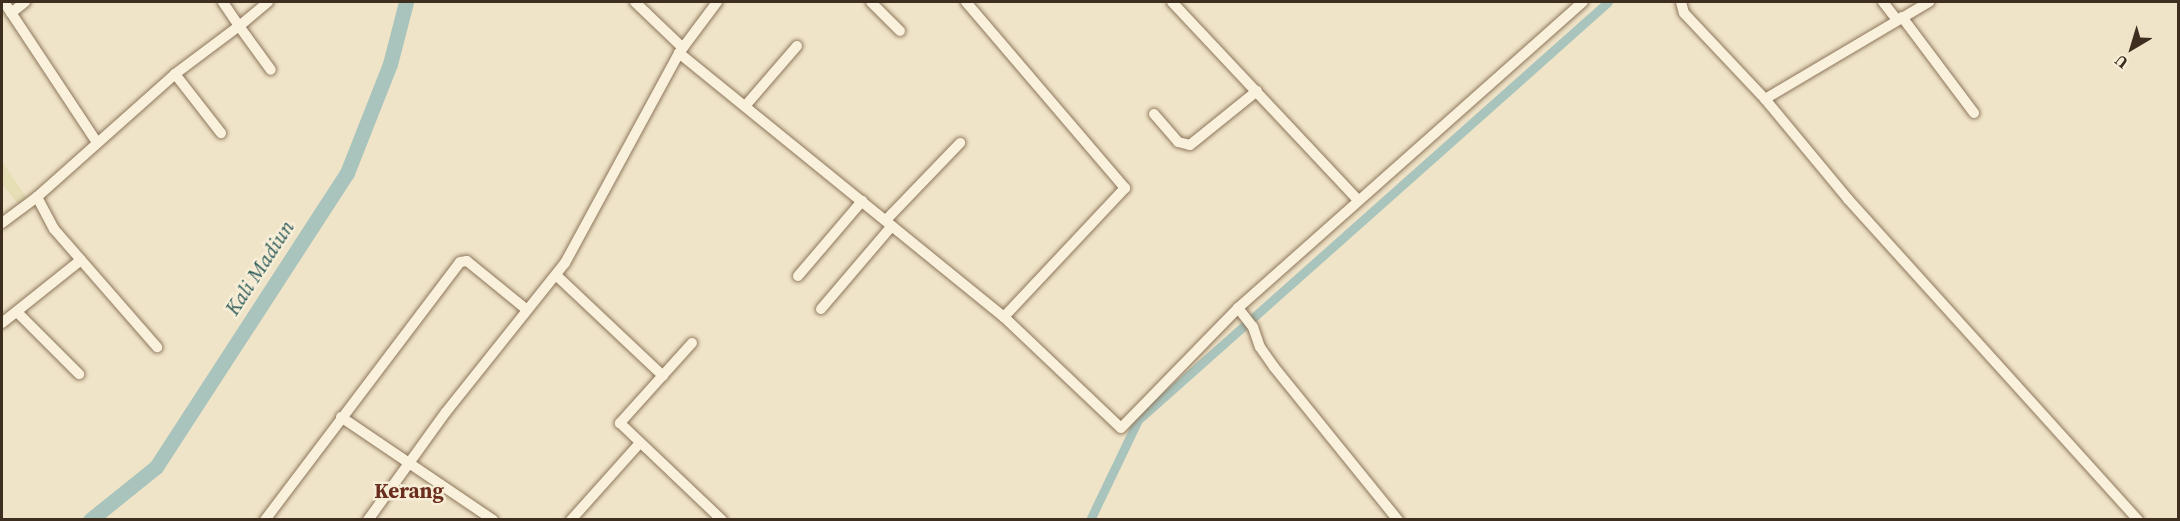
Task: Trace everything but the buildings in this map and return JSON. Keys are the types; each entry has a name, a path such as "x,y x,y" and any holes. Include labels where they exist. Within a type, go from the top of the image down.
{"street":[{"path":"4,2 96,141"},
{"path":"11,13 25,2"},
{"path":"223,2 271,70"},
{"path":"2,223 37,197 96,141 175,74 268,2"},
{"path":"635,2 681,51 1004,317 1121,428 1240,310 1358,200 1583,2"},
{"path":"368,519 408,461 556,275 651,111 681,51 717,2"},
{"path":"871,2 900,31"},
{"path":"966,2 1125,188 1004,317"},
{"path":"1172,2 1358,200"},
{"path":"1681,2 1684,13 1765,99 1848,199 2138,519"},
{"path":"1883,2 1974,113"},
{"path":"1765,99 1929,2"},
{"path":"746,105 797,46"},
{"path":"175,74 221,133"},
{"path":"1154,114 1178,142 1190,145 1257,91"},
{"path":"821,309 889,223 960,143"},
{"path":"37,197 45,216 157,347"},
{"path":"798,276 862,201"},
{"path":"2,323 81,260"},
{"path":"265,519 462,260 527,310"},
{"path":"556,275 663,376"},
{"path":"1240,310 1253,327 1260,346 1275,367 1398,519"},
{"path":"17,312 79,374"},
{"path":"692,343 620,422 639,444 722,519"},
{"path":"341,417 493,519"},
{"path":"571,519 639,444"}],"shaded area":[{"path":"2,161 27,199 18,204 2,184"}],"waterway":[{"name":"Kali Madiun","path":"90,520 156,467 347,173 390,64 406,2"},
{"path":"1090,520 1138,420 1608,2"}],"district":[{"name":"Kerang","path":"409,491"}]}
